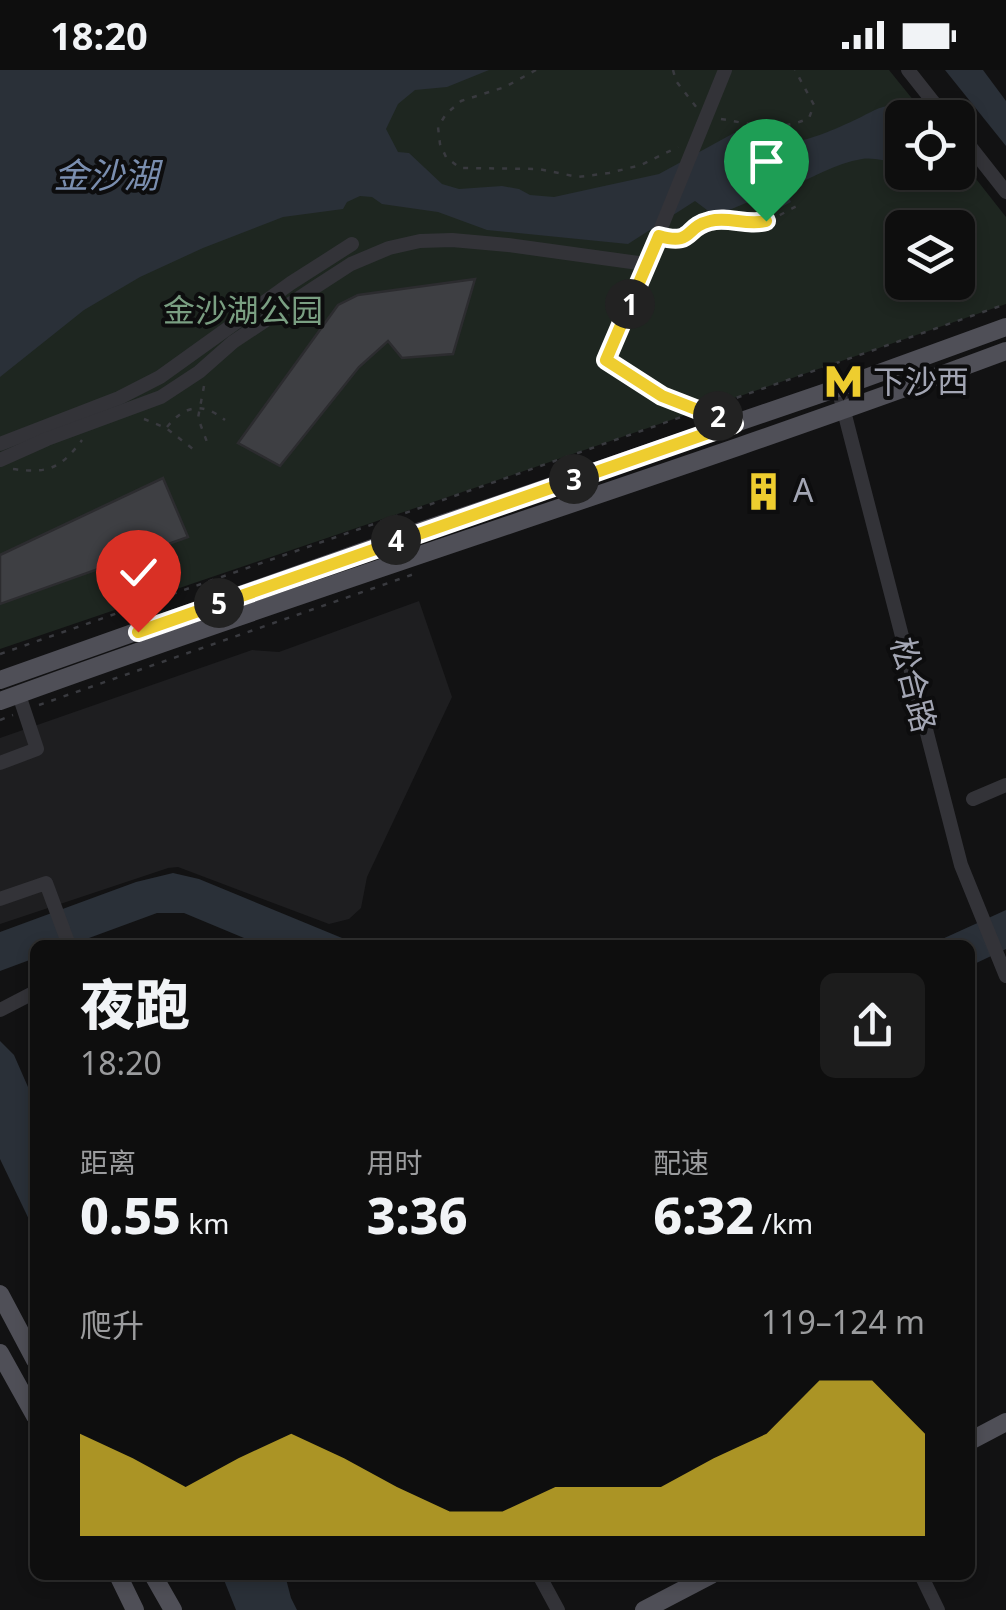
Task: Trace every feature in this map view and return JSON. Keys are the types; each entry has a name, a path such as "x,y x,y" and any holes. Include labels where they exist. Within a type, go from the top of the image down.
{"main road":[{"path":"0,680 1006,327"},
{"path":"0,702 844,411 1006,350"},
{"path":"0,1294 30,1349"},
{"path":"7,1371 30,1408"},
{"path":"975,1438 1006,1422"},
{"path":"120,1580 135,1610"},
{"path":"157,1580 173,1610"},
{"path":"644,1610 701,1580"}],"street":[{"path":"618,334 725,70"},
{"path":"908,70 932,100"},
{"path":"975,153 1006,192"},
{"path":"3,464 47,439 160,397 314,288 351,264 389,248 420,240 452,240 646,264"},
{"path":"0,444 119,398 160,377 352,244"},
{"name":"松合路","path":"838,388 961,865 1003,970"},
{"path":"0,763 37,749 18,694"},
{"path":"973,799 1006,784"},
{"path":"0,898 46,884 68,940"},
{"path":"0,1010 30,995"},
{"path":"543,1580 558,1610"},
{"path":"923,1580 938,1610"}],"path":[{"path":"536,70 505,87 461,101 446,114 438,127 446,157 460,168 539,169 578,177 609,174 694,145"},
{"path":"673,70 682,90 706,116 769,126 796,124 809,118 814,104 795,70"},
{"path":"661,231 675,240 713,220 756,224 798,206"},
{"path":"0,654 1006,304"},
{"path":"618,334 606,360 662,396 734,424"},
{"path":"207,442 200,428 199,408 210,374"},
{"path":"166,428 183,411 199,408 225,420"},
{"path":"140,418 166,428 193,450"},
{"path":"3,464 30,471 57,466 89,432"}],"shaded area":[{"path":"419,601 452,697 367,877 361,908 349,919 329,924 178,867 0,924 0,738 252,650 279,652"}],"green space":[{"name":"金沙湖公园","path":"0,70 889,70 913,100 885,100 885,190 975,190 975,178 1006,217 1006,304 0,649"}],"water":[{"name":"金沙湖","path":"0,70 489,70 447,87 415,90 398,104 386,129 398,152 409,153 442,184 459,189 502,186 530,195 554,197 659,174 734,133 766,140 804,140 885,106 885,160 852,161 785,190 791,202 762,217 753,200 715,216 695,201 628,244 487,230 438,212 382,204 372,197 360,196 347,202 343,209 283,217 140,277 84,310 0,377"},
{"path":"945,70 983,70 1006,101 1006,146 975,107 975,100 969,100"},
{"path":"173,873 199,879 347,940 249,940 184,913 157,913 84,940 30,940 30,960 0,971 0,932 136,882"},
{"path":"1006,910 1006,949 975,964 975,940 940,940"},
{"path":"0,1041 14,1055 30,1092 30,1222 0,1159"},
{"path":"224,1580 286,1580 297,1610 236,1610"}],"building":[{"path":"475,279 453,354 402,358 388,341 359,367 280,466 238,443 338,305 358,295"},
{"path":"163,478 188,537 0,604 0,555"}],"place":[{"name":"下沙西","path":"843,382"},
{"name":"A","path":"763,491"}],"route":[{"path":"138,632 734,424 662,396 606,360 659,236 682,238 713,220 756,224 766,221"}]}
